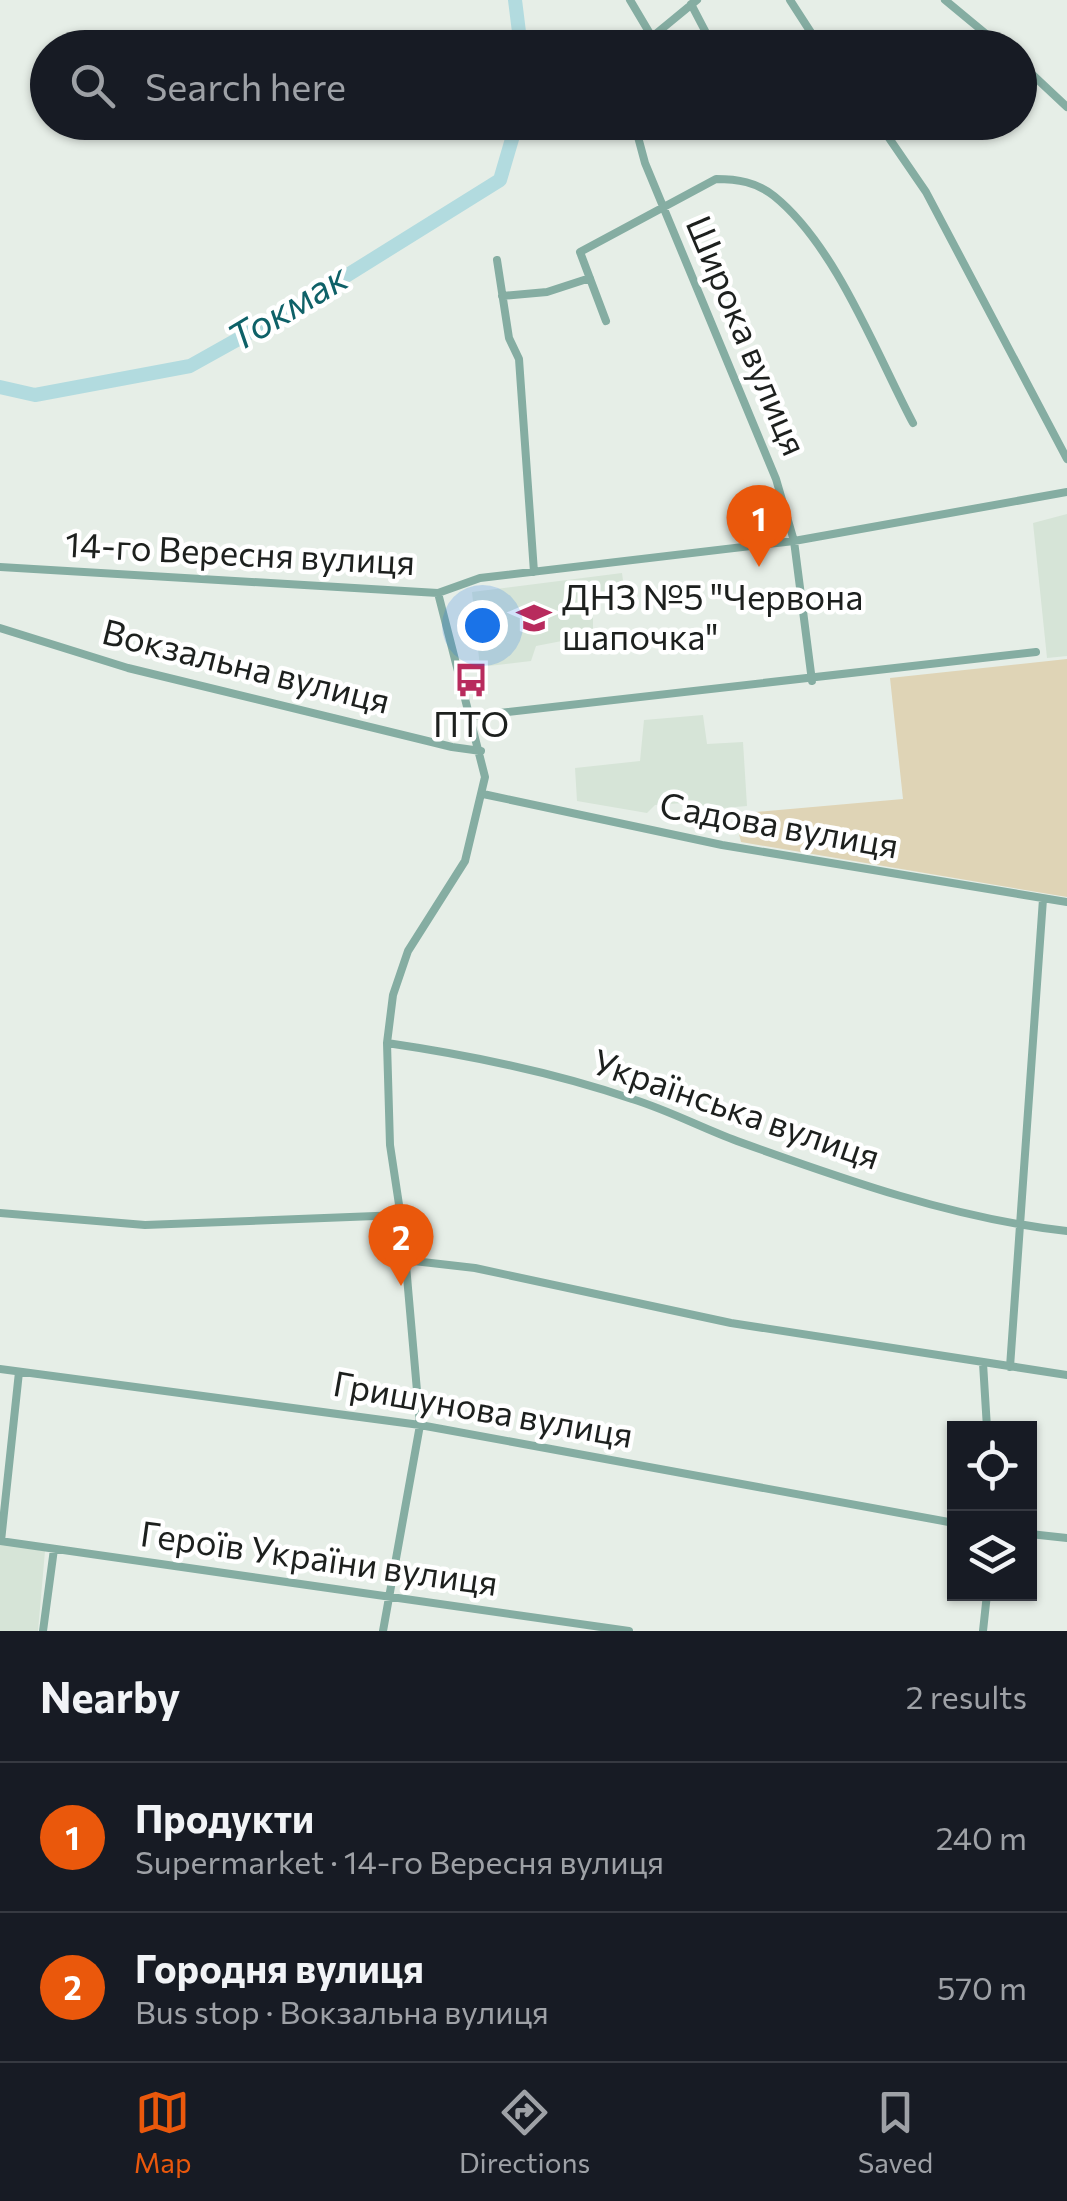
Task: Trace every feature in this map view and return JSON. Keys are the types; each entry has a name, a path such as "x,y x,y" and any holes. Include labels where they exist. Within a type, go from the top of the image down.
{"street":[{"path":"630,0 647,30"},
{"path":"790,0 809,30"},
{"path":"945,0 981,30"},
{"path":"661,30 694,2 706,30"},
{"path":"1037,78 1067,107"},
{"name":"Широка вулиця","path":"640,140 663,210 776,479 794,542 812,680"},
{"path":"890,140 926,192 1067,459"},
{"name":"Широка вулиця","path":"590,278 580,252 716,179 740,179 773,195 817,243 913,423"},
{"path":"497,260 509,338 519,359 534,572"},
{"path":"502,296 547,292 590,278 606,321"},
{"name":"14-го Вересня вулиця","path":"0,568 438,594 480,578 794,542 1067,492"},
{"path":"382,1631 420,1425 390,1145 387,1043 392,995 408,951 465,861 483,794 481,750 438,594"},
{"name":"Вокзальна вулиця","path":"0,628 128,668 452,748 481,750"},
{"path":"473,716 1036,652"},
{"name":"Садова вулиця","path":"483,794 722,844 1067,902"},
{"path":"1010,1367 1043,899"},
{"name":"Українська вулиця","path":"387,1043 460,1053 632,1098 736,1140 878,1188 1022,1226 1067,1231"},
{"path":"0,1213 144,1225 400,1215"},
{"path":"405,1260 474,1268 731,1323 1067,1376"},
{"path":"983,1362 987,1421"},
{"name":"Гришунова вулиця","path":"0,1369 420,1425 947,1522"},
{"name":"Героїв України вулиця","path":"19,1372 0,1541 629,1631"},
{"path":"1037,1535 1067,1538"},
{"path":"44,1631 54,1549"},
{"path":"983,1631 986,1601"},
{"path":"540,1631 541,1618"}],"shaded area":[{"path":"1067,514 1067,656 1047,658 1033,523"},
{"name":"ДНЗ №5 \"Червона шапочка\"","path":"622,573 624,588 593,600 593,635 536,646 531,661 480,667 472,592"},
{"path":"1067,659 1067,897 741,842 734,814 903,799 890,678"},
{"path":"703,715 707,744 743,742 747,806 700,810 698,802 655,805 647,813 577,801 575,768 640,761 644,720"},
{"path":"0,1544 45,1551 38,1631 0,1631"}],"waterway":[{"name":"Токмак","path":"515,0 519,30"},
{"name":"Токмак","path":"0,387 35,395 190,366 301,304 500,180 512,140"}],"place":[{"name":"Продукти","path":"759,567"},
{"name":"ДНЗ №5 \"Червона шапочка\"","path":"534,618"},
{"name":"ПТО","path":"471,680"},
{"name":"Городня вулиця","path":"401,1286"}]}
